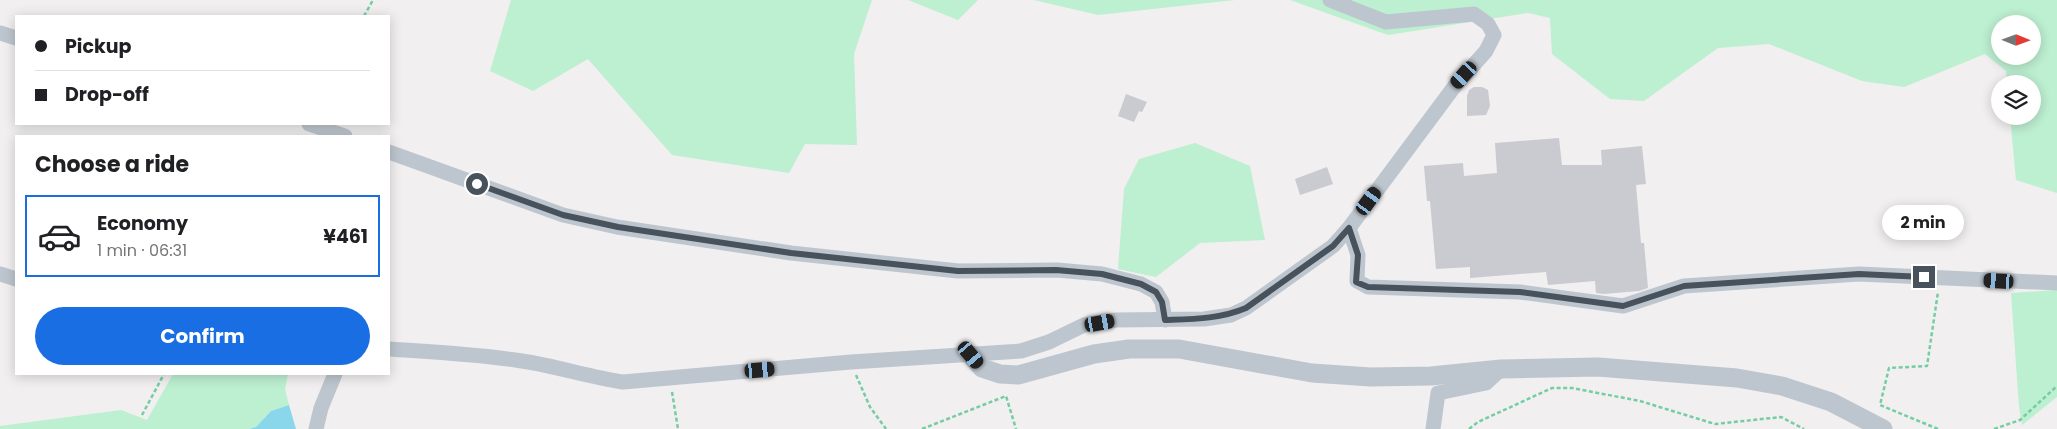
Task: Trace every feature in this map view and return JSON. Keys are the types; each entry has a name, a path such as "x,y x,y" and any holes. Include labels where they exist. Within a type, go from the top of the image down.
{"street":[{"path":"390,349 523,361 594,378 623,382 851,362 1020,351 1049,342 1084,325 1116,320 1204,319 1231,315 1246,308 1333,246 1349,228 1454,86 1486,51 1494,35 1488,24 1474,14 1386,22 1330,0"},
{"path":"0,33 15,38"},
{"path":"312,125 342,135"},
{"path":"390,152 563,215 618,227 791,253 958,271 1056,270 1102,274 1141,284 1156,292 1162,302 1165,320"},
{"path":"1349,228 1358,255 1356,282 1368,287 1520,292 1623,306 1684,286 1859,274 2057,283"},
{"path":"0,274 15,279"},
{"path":"971,355 982,368 1000,374 1018,375 1094,354 1129,349 1179,349 1312,373 1371,377 1431,376 1501,369 1598,367 1737,378 1782,386 1831,402 1883,429"},
{"path":"1433,429 1438,393 1486,384 1501,369"},
{"path":"316,429 321,408 335,375"}],"path":[{"path":"365,15 374,0"},
{"path":"1938,429 1880,405 1889,368 1928,366 1940,278"},
{"path":"851,362 870,407 886,429"},
{"path":"142,415 163,375"},
{"path":"670,378 678,429"},
{"path":"1994,429 2020,420 2057,386"},
{"path":"1469,429 1478,422 1552,388 1572,388 1640,401 1715,424 1781,417 1804,429"},
{"path":"922,429 1006,396 1016,429"}],"green space":[{"path":"511,0 872,0 854,54 857,145 805,144 789,173 672,155 588,59 533,91 490,71"},
{"path":"908,0 978,0 958,20"},
{"path":"1034,0 1235,0 1098,15"},
{"path":"1290,0 2057,0 2057,193 2016,180 2011,125 2041,125 2041,75 2006,75 2006,71 1999,65 2041,65 2041,15 1991,15 1991,59 1985,54 1904,87 1862,81 1769,44 1718,48 1644,101 1610,99 1552,54 1550,18 1528,13 1388,35"},
{"path":"1195,143 1250,166 1265,240 1200,243 1156,277 1118,269 1124,189 1139,159"},
{"path":"2057,290 2057,397 2022,425 2011,293"},
{"path":"172,375 288,375 285,389 289,405 271,411 256,427 249,429 0,429 0,426 121,410 147,420"}],"water":[{"path":"289,405 296,429 249,429 256,427 271,411"}],"building":[{"path":"1474,87 1482,87 1488,90 1490,106 1486,115 1467,116 1467,96 1469,90"},
{"path":"1126,94 1147,102 1142,112 1139,111 1134,122 1118,116"},
{"path":"1559,138 1562,165 1602,165 1601,150 1642,146 1646,184 1636,185 1641,243 1644,243 1648,288 1639,291 1604,294 1596,293 1595,281 1548,285 1546,272 1470,278 1470,267 1436,269 1430,201 1427,201 1424,166 1463,163 1464,176 1497,173 1495,143"},
{"path":"1327,167 1333,184 1300,195 1295,179"}],"route":[{"path":"477,184 563,215 618,227 791,253 958,271 1056,270 1102,274 1141,284 1156,292 1162,302 1165,320 1204,319 1231,315 1246,308 1333,246 1349,228 1358,255 1356,282 1368,287 1520,292 1623,306 1684,286 1859,274 1924,277"}]}
